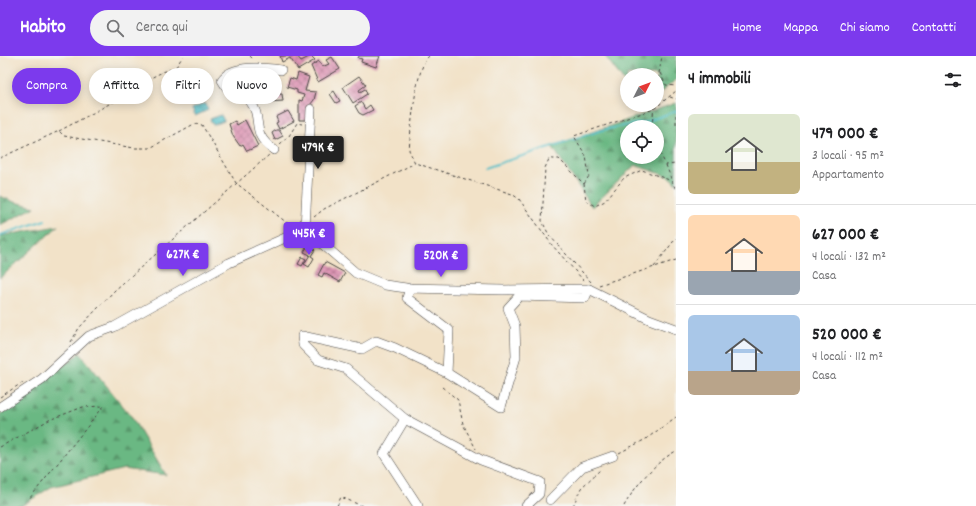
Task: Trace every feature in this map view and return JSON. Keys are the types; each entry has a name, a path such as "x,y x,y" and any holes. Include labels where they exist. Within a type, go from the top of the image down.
{"street":[{"path":"252,104 254,108 258,133 265,144 274,150"},
{"path":"311,109 305,227 326,249 356,273 386,285 410,288 503,290 589,289 649,319 676,329"},
{"path":"0,407 42,379 89,336 114,327 229,263 305,227"},
{"path":"410,288 407,298 449,330 447,373"},
{"path":"526,506 539,494 540,482 481,460 405,419 346,369 318,360 304,345 302,336 362,349 376,341 395,348 447,373 501,407 516,357 515,326 508,308 519,296 584,298 589,289"},
{"path":"405,419 384,454 418,506"},
{"path":"550,500 582,467 613,456"}],"path":[{"path":"176,68 183,56"},
{"path":"429,56 424,60 419,74 410,133 408,150 415,162 512,194 519,199 552,245 589,289"},
{"path":"660,68 662,56"},
{"path":"0,158 59,131 148,80 161,74"},
{"path":"214,81 222,80"},
{"path":"664,81 666,85 676,86"},
{"path":"664,101 676,92"},
{"path":"669,97 676,99"},
{"path":"584,184 589,176 586,156 574,136 645,112"},
{"path":"676,115 676,127"},
{"path":"70,343 79,328 115,290 274,150 289,136 297,123 310,125"},
{"path":"59,131 64,136 134,148 150,148 194,124 202,125 236,184 290,226 305,227 324,209 415,162"},
{"path":"672,181 642,170 624,178 605,201 595,206 586,201 584,184 559,159 549,159 545,168 542,222 549,235 595,286 676,260"},
{"path":"664,161 676,190"},
{"path":"666,165 676,164"},
{"path":"653,267 676,238"},
{"path":"0,397 26,380"},
{"path":"442,387 458,400 463,424 481,460"},
{"path":"0,447 49,420 84,407 104,406 29,499"},
{"path":"624,506 643,479 667,456 676,451"},
{"path":"337,506 341,497 362,506"}],"green space":[{"path":"605,56 676,56 676,80 664,89 664,68 620,68 620,76"},
{"path":"676,103 676,184 670,177 635,165 592,207 552,146 620,122 620,164 664,164 664,120 627,120 650,112 664,112 664,107"},
{"path":"0,196 14,202 35,207 0,225"},
{"path":"58,226 0,278 0,236"},
{"path":"80,353 131,416 166,475 124,469 51,487 21,506 0,506 0,414"}],"water":[{"path":"205,104 208,110 195,116 192,109"},
{"path":"221,115 224,121 213,125 210,119"}],"building":[{"path":"280,56 297,56 301,61 311,56 315,60 298,70 290,58 282,62"},
{"path":"359,56 380,56 376,67 361,62 362,59 358,58"},
{"path":"332,57 340,69 318,82 311,66 319,61 322,67 329,64 326,60"},
{"path":"298,73 309,77 305,91 316,92 314,100 310,105 308,120 299,120 299,100 302,101 304,95 297,93 297,90 287,87 290,78 296,80"},
{"path":"359,76 366,85 359,90 360,92 365,89 367,94 353,103 343,87"},
{"path":"334,91 340,101 336,103 330,94"},
{"path":"361,102 365,109 370,105 373,110 363,115 359,113 355,106"},
{"path":"288,111 294,121 279,129 276,123 278,122 276,117"},
{"path":"245,120 258,146 247,151 243,144 240,146 233,136 229,124 235,121 237,125"},
{"path":"279,130 283,136 275,140 272,133"},
{"path":"308,245 315,250 311,256 314,258 309,267 304,264 310,255 304,252"},
{"path":"302,257 306,259 302,266 298,264"},
{"path":"325,262 345,273 340,282 324,273 322,277 318,275"}],"waterway":[{"path":"485,168 602,130 645,122 676,111"},
{"path":"0,235 45,220"}]}
